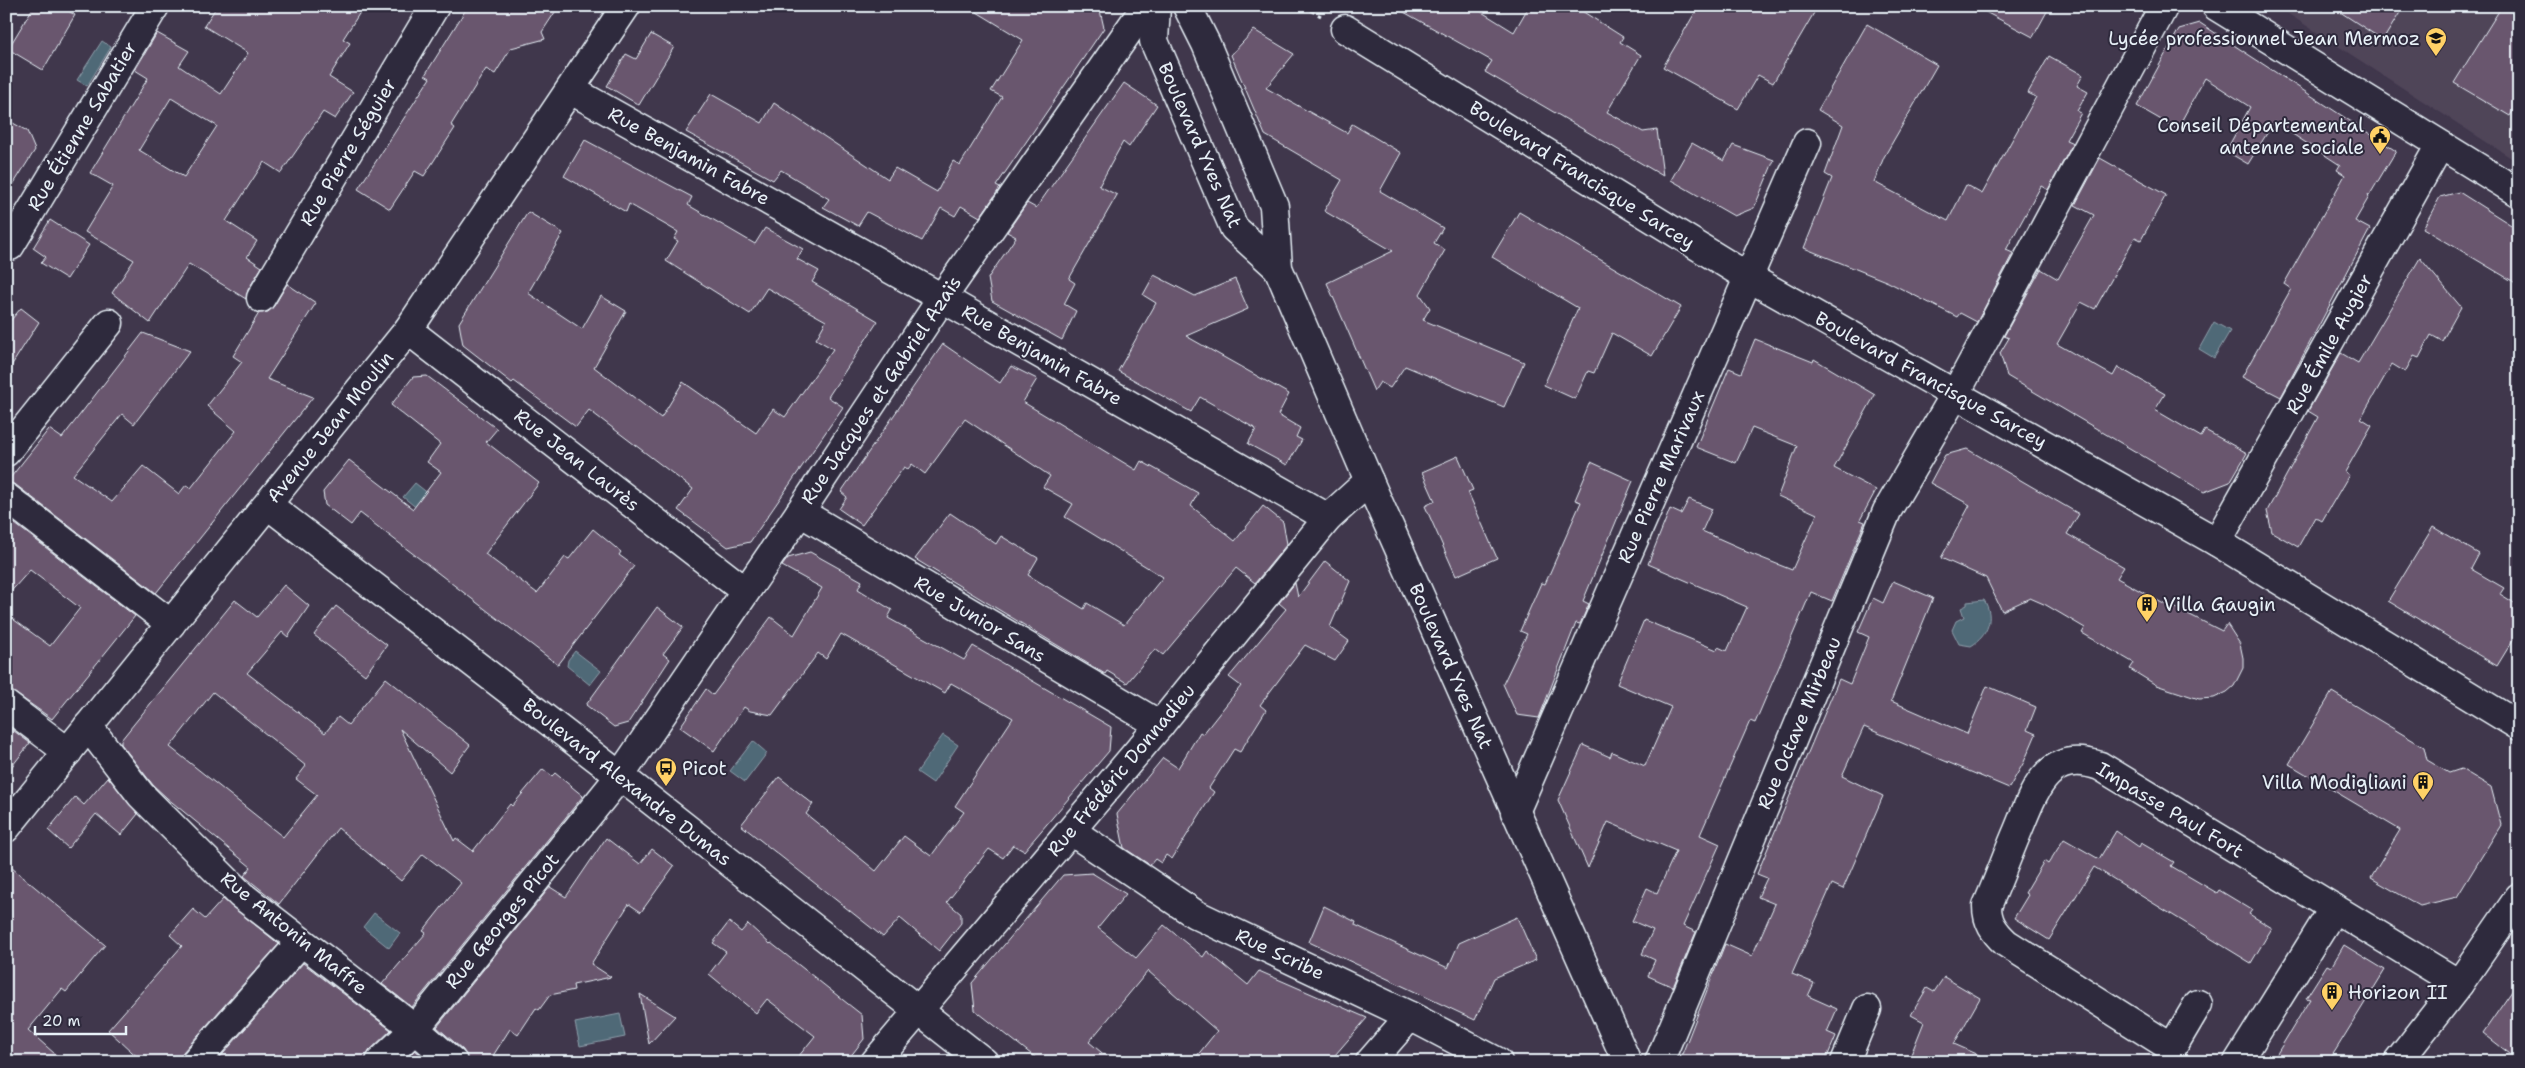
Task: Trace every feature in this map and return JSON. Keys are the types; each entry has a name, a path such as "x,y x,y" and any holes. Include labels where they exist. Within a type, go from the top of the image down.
{"street":[{"name":"Rue Étienne Sabatier","path":"10,246 155,6"},
{"name":"Rue Pierre Séguier","path":"261,298 435,6"},
{"name":"Avenue Jean Moulin","path":"6,828 408,330 626,6"},
{"name":"Rue Jacques et Gabriel Azaïs","path":"620,776 800,512 942,298 1146,6"},
{"name":"Boulevard Yves Nat","path":"1156,6 1154,41 1234,228 1278,268"},
{"name":"Boulevard Yves Nat","path":"1187,6 1206,44 1274,206 1278,268 1627,1062"},
{"name":"Rue Octave Mirbeau","path":"1659,1062 1887,511 1956,394 2164,6"},
{"path":"2216,6 2519,194"},
{"name":"Boulevard Francisque Sarcey","path":"1346,29 1748,277 2217,542 2519,726"},
{"name":"Rue Benjamin Fabre","path":"571,90 942,298 1328,518"},
{"name":"Rue Pierre Marivaux","path":"1516,812 1807,142"},
{"name":"Rue Émile Augier","path":"2217,542 2440,145"},
{"path":"6,452 109,323"},
{"name":"Rue Jean Laurès","path":"408,330 745,591"},
{"name":"Rue Frédéric Donnadieu","path":"876,1062 1160,725 1328,518 1370,481"},
{"path":"6,497 171,624"},
{"name":"Boulevard Alexandre Dumas","path":"268,505 620,776 984,1062"},
{"name":"Rue Junior Sans","path":"800,512 1160,725"},
{"path":"6,705 68,752"},
{"name":"Rue Antonin Maffre","path":"88,726 140,795 241,895 415,1029 452,1062"},
{"name":"Impasse Paul Fort","path":"2198,1004 2172,1048 2006,943 1991,926 1987,917 1987,906 2037,786 2056,767 2072,761 2100,766 2459,984"},
{"name":"Rue Georges Picot","path":"380,1062 415,1029 620,776"},
{"name":"Rue Scribe","path":"1071,831 1196,914 1410,1016 1498,1062"},
{"path":"2398,1062 2459,984 2519,897"},
{"path":"2238,1062 2334,908"},
{"path":"194,1062 301,942"},
{"path":"1844,1062 1867,1009"},
{"path":"1370,1062 1410,1016"}],"shaded area":[{"name":"Lycée professionnel Jean Mermoz","path":"2276,6 2519,6 2519,163 2432,107"}],"water":[{"path":"102,41 111,47 87,86 77,80"},
{"path":"2214,322 2230,331 2214,358 2199,349"},
{"path":"415,483 439,502 428,517 403,497"},
{"path":"1984,600 1989,613 1988,626 1985,632 1971,646 1959,644 1952,630 1956,621 1964,617 1961,608 1967,605 1967,602"},
{"path":"575,651 601,671 590,685 567,666 568,660"},
{"path":"943,735 958,745 933,783 917,772"},
{"path":"753,741 767,753 745,782 730,771"},
{"path":"374,913 400,933 389,948 363,927"},
{"path":"620,1014 625,1037 580,1046 575,1023"}],"building":[{"path":"34,6 60,6 75,15 43,70 8,49"},
{"path":"217,6 364,6 343,39 350,43 329,77 353,92 335,119 323,112 281,173 264,162 226,221 257,241 247,257 262,267 248,290 246,299 189,264 150,323 112,293 134,260 85,232 113,186 90,173 148,78 135,70 157,33 189,51 179,66 221,94 248,53 204,26","holes":["171,98 217,126 184,177 139,150"]},
{"path":"468,6 559,6 542,32 545,39 511,48 495,74 486,69 451,125 455,128 424,176 415,171 390,209 358,189 430,78 425,75"},
{"path":"967,6 1099,6 1104,28 996,186 1000,188 980,217 961,206 955,216 941,208 922,241 867,212 858,226 823,207 829,199 781,170 773,180 686,132 711,94 762,123 774,103 888,179 895,168 937,192 953,161 960,165 1002,97 991,91 1023,40"},
{"path":"1393,6 1472,6 1514,32 1529,6 1574,6 1623,37 1620,42 1641,55 1607,112 1643,132 1657,130 1663,176 1485,72 1492,61"},
{"path":"1699,6 1818,6 1773,83 1758,75 1738,109 1663,67"},
{"path":"1974,6 2050,6 2033,37"},
{"path":"2331,6 2404,6 2383,40"},
{"path":"2502,6 2519,6 2519,101 2510,116 2454,83"},
{"path":"2200,23 2396,151 2369,196 2367,195 2369,197 2355,221 2370,229 2281,397 2242,377 2291,289 2284,284 2345,175 2337,170 2340,165 2274,122 2248,164 2226,151 2250,107 2205,78 2177,129 2137,106 2179,29"},
{"path":"1867,24 1937,65 1884,157 1874,182 1948,221 1966,185 1982,194 2036,97 2028,93 2049,56 2083,75 2077,86 2088,92 2077,111 2081,113 2066,140 2073,143 2048,190 2041,186 2006,250 2013,253 1977,322 1960,313 1957,317 1888,282 1804,248 1832,178 1825,174 1843,125 1818,110"},
{"path":"1254,30 1294,54 1266,88 1347,133 1352,124 1401,153 1380,191 1443,228 1434,243 1445,250 1420,294 1430,308 1423,320 1524,362 1504,407 1405,366 1390,388 1380,382 1374,391 1327,283 1393,251 1324,211 1342,180 1265,135 1231,55"},
{"path":"651,34 674,47 639,105 607,86 626,54 636,59"},
{"path":"1124,83 1157,105 1129,147 1123,142 1099,186 1117,195 1069,279 1075,283 1064,304 1076,311 1062,340 992,301 988,278 1016,237 1007,232 1027,203 1036,208"},
{"path":"6,119 27,131 35,150 6,196"},
{"path":"585,140 692,197 688,205 755,244 765,228 803,249 797,259 819,271 812,282 878,321 828,397 843,407 750,542 728,547 678,510 693,489 589,410 576,427 514,381 512,383 463,345 459,323 528,212 563,233 528,293 582,329 601,296 626,311 594,367 661,418 683,382 756,433 773,409 785,417 833,349 816,339 826,321 767,288 750,314 666,261 678,241 674,239 678,232 629,204 626,212 564,176"},
{"path":"1692,143 1724,161 1733,145 1774,160 1754,208 1734,216 1671,180"},
{"path":"2100,158 2166,195 2141,240 2135,237 2095,309 2081,302 2057,344 2113,376 2118,367 2165,394 2155,410 2201,437 2205,430 2247,453 2230,482 2204,492 2007,376 2000,353 2009,338 2004,336 2041,269 2058,279 2094,215 2075,205"},
{"path":"2459,192 2519,230 2519,285 2423,228 2440,197"},
{"path":"1519,212 1681,307 1652,356 1612,333 1594,373 1588,371 1575,399 1544,385 1578,308 1492,257"},
{"path":"50,220 89,245 67,279 41,263 46,257 33,248"},
{"path":"2420,258 2461,307 2442,341 2431,335 2419,358 2414,356 2405,372 2392,364 2361,418 2372,425 2345,472 2349,475 2322,521 2315,517 2298,547 2272,532 2267,511 2318,417 2308,411 2341,353 2358,363"},
{"path":"1154,275 1195,296 1235,279 1248,309 1186,336 1289,394 1278,415 1300,428 1296,437 1302,440 1287,465 1248,444 1256,429 1200,397 1191,412 1118,371 1156,303 1143,295"},
{"path":"287,284 316,303 267,379 313,397 156,593 16,485 7,482 49,429 62,438 143,333 190,351 134,424 122,414 73,475 112,502 143,466 179,494 186,485 191,488 236,431 207,406 242,362 233,356 259,313 268,312 274,306"},
{"path":"21,308 39,322 6,374 6,326"},
{"path":"1755,339 1813,362 1814,359 1875,395 1834,468 1876,490 1860,520 1865,522 1832,601 1811,592 1755,723 1750,721 1700,835 1720,844 1683,926 1696,932 1673,987 1648,976 1655,960 1642,954 1653,930 1632,921 1647,888 1657,893 1676,851 1608,822 1588,868 1558,800 1583,745 1610,757 1612,752 1645,766 1671,707 1617,684 1644,620 1717,650 1718,647 1727,651 1747,607 1648,564 1670,509 1681,514 1689,499 1712,509 1702,531 1744,551 1792,570 1817,514 1778,496 1797,446 1752,428 1736,463 1696,447 1729,368 1741,373"},
{"path":"943,344 1000,383 1011,366 1037,379 1023,402 1136,470 1141,461 1198,493 1191,506 1235,541 1263,506 1283,522 1287,544 1255,583 1236,568 1163,655 1155,649 1127,683 1107,671 1105,674 915,559 950,513 996,544 1001,536 1038,558 1028,575 1084,609 1087,603 1124,625 1163,577 1065,517 1073,504 1043,487 1050,476 965,419 925,474 912,464 908,469 904,467 862,525 839,509 847,497 841,492"},
{"path":"427,376 497,429 486,442 539,483 485,554 537,593 565,557 569,559 593,529 621,552 619,555 634,566 558,665 360,513 351,525 325,505 323,492 349,460 413,509 441,472 427,462 440,444 391,405 413,377"},
{"path":"1967,449 2079,514 2067,534 2124,567 2117,578 2171,608 2172,606 2222,631 2227,624 2240,644 2243,658 2243,668 2234,686 2227,692 2214,698 2199,699 2156,685 2130,669 2134,663 2082,633 2085,628 2046,605 2030,598 2002,611 1986,578 1941,558 1970,505 1930,483 1945,455"},
{"path":"1458,456 1473,490 1468,492 1497,558 1456,576 1425,506 1435,501 1422,472"},
{"path":"1591,462 1633,481 1583,601 1589,604 1580,624 1576,623 1539,718 1517,715 1503,684 1527,634 1520,631 1541,583 1545,584 1581,502 1575,500"},
{"path":"6,517 135,616 52,719 15,693 6,690 6,614 50,646 80,608 30,570 6,597"},
{"path":"2433,527 2479,554 2471,569 2504,588 2500,594 2519,606 2519,630 2497,666 2388,601"},
{"path":"810,552 862,581 858,589 892,610 888,618 964,660 973,646 1111,727 1109,751 1024,851 1013,845 1003,858 989,849 947,902 961,914 961,923 939,951 900,918 883,937 741,825 779,777 813,804 806,814 876,871 904,836 931,856 964,812 955,806 1013,718 951,683 945,693 841,634 826,659 818,653 772,715 750,711 744,707 714,751 680,727 706,689 713,695 771,617 794,635 822,588 782,566 788,558"},
{"path":"1325,561 1350,581 1330,627 1349,641 1335,661 1305,645 1260,705 1266,710 1240,752 1234,749 1209,788 1214,792 1172,859 1166,855 1161,863 1155,859 1150,865 1124,848 1117,814 1163,758 1178,768 1200,732 1203,734 1241,686 1229,677 1286,609 1279,603 1295,583 1298,597"},
{"path":"1893,581 1933,598 1891,701 1967,734 1987,686 2036,707 2027,730 2036,734 2024,762 2009,788 1864,727 1842,776 1883,796 1843,889 1832,884 1792,974 1814,983 1808,996 1837,1009 1827,1032 1836,1036 1825,1062 1679,1062 1725,944 1752,956 1775,904 1758,897 1767,878 1757,874 1839,679 1850,684 1869,637 1858,632 1873,598 1883,603"},
{"path":"284,585 309,606 288,637 282,632 247,673 325,733 338,717 348,725 386,678 470,745 450,772 400,729 454,841 456,838 473,851 510,804 512,806 543,769 552,776 555,773 583,796 412,1007 382,984 426,933 423,931 461,883 423,854 401,881 338,828 279,904 244,876 251,867 153,785 121,744 121,740 235,600 257,617","holes":["213,692 306,766 296,779 317,795 283,837 170,747"]},
{"path":"336,606 387,645 365,675 314,635"},
{"path":"657,607 683,627 663,654 670,659 628,723 614,727 586,705"},
{"name":"Villa Modigliani","path":"2332,692 2424,747 2427,760 2449,773 2461,769 2491,787 2501,825 2457,897 2420,906 2371,878 2400,830 2289,764"},
{"path":"6,725 30,743 6,774"},
{"path":"108,777 138,814 121,835 96,814 68,848 48,830 75,797 84,805"},
{"path":"2116,831 2139,847 2141,843 2174,862 2171,866 2217,893 2219,890 2252,910 2249,914 2272,928 2251,963 2094,867 2049,940 2014,918 2028,895 2025,893 2044,861 2048,864 2064,839 2099,859"},
{"path":"606,838 640,864 652,849 674,866 641,912 629,904 591,964 611,977 573,985 574,990 550,995 539,1010 536,1008 518,1035 510,1029 489,1062 468,1062 463,1050 437,1027 550,887 566,897"},
{"path":"6,863 105,945 66,992 62,989 28,1030 64,1062 6,1062"},
{"path":"1092,873 1126,894 1098,928 1136,958 1164,925 1203,957 1207,951 1248,985 1259,971 1367,1018 1329,1062 1192,1062 1217,1031 1148,971 1089,1042 1113,1062 1041,1062 975,1010 972,983 1063,875"},
{"path":"223,899 279,944 183,1052 180,1062 143,1062 108,1030 182,946 170,935 193,909 205,919"},
{"path":"1324,906 1356,922 1355,925 1448,968 1459,943 1517,917 1536,960 1494,978 1475,1020 1309,942"},
{"path":"729,922 741,932 748,924 770,944 862,1015 864,1039 846,1062 794,1062 815,1036 767,999 756,1013 709,974 726,952 713,943"},
{"name":"Horizon II","path":"2344,945 2385,970 2328,1062 2272,1062 2310,999 2306,998 2327,965 2331,967"},
{"path":"303,963 391,1030 369,1051 365,1062 216,1062"},
{"path":"1944,977 1980,998 1954,1044 1995,1062 1908,1062 1924,1022 1911,1015 1927,988 1934,992"},
{"path":"2519,981 2519,1061 2483,1033"},
{"path":"640,994 675,1016 649,1044"},
{"path":"415,1050 429,1062 403,1062"}],"place":[{"name":"Lycée professionnel Jean Mermoz","path":"2436,57"},
{"name":"Conseil Départemental antenne sociale","path":"2380,155"},
{"name":"Villa Gaugin","path":"2147,623"},
{"name":"Picot","path":"666,787"},
{"name":"Villa Modigliani","path":"2423,801"},
{"name":"Horizon II","path":"2332,1011"}]}
